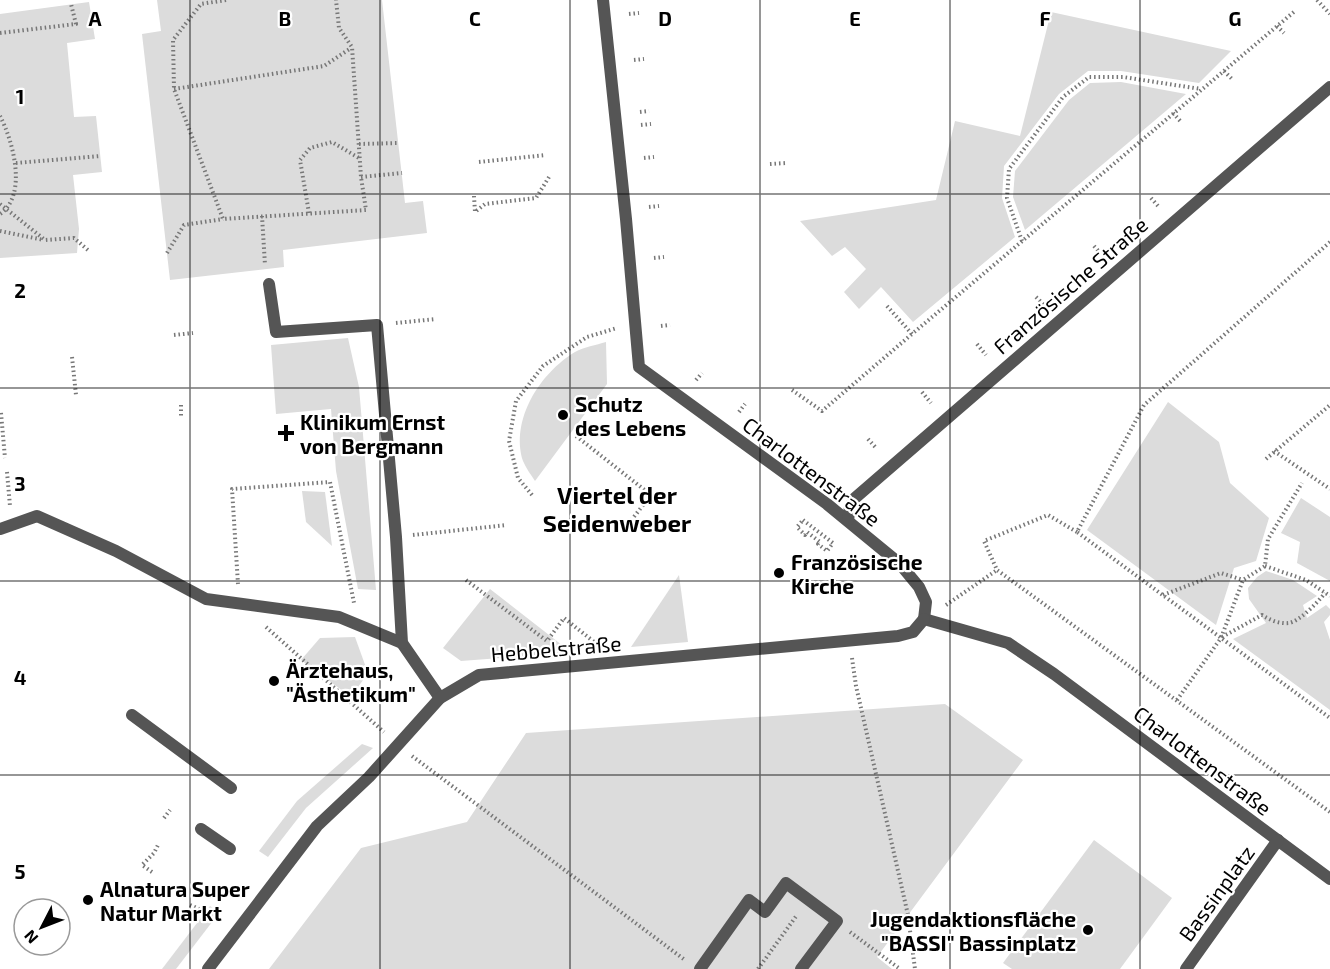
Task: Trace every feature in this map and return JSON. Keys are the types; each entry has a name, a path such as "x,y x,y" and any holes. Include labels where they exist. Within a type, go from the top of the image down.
{"street":[{"name":"Charlottenstraße","path":"603,0 627,219 639,366 848,520 900,564 920,587 926,602 924,619 1008,643 1054,674 1330,879"},
{"name":"Französische Straße","path":"848,520 849,507 855,498 1330,87"},
{"path":"268,284 276,332 377,325 396,537 402,643"},
{"path":"6,527 37,516 116,551 206,600 339,617 358,623 402,643 440,698"},
{"name":"Hebbelstraße","path":"208,969 317,826 369,777 440,698 479,675 898,636 913,632 924,619"},
{"path":"132,715 231,788"},
{"path":"201,829 230,849"},
{"name":"Bassinplatz","path":"1186,969 1278,840"},
{"path":"700,969 749,900 765,912 786,883 837,921 801,969"}],"path":[{"path":"223,219 174,88 173,40 201,4 226,0"},
{"path":"167,253 184,225 223,219 366,210 361,177 352,47 339,28 336,0"},
{"path":"1317,0 1330,14"},
{"path":"0,33 76,24 71,4"},
{"path":"792,390 822,411 1295,10"},
{"path":"629,14 639,13"},
{"path":"1277,26 1284,33"},
{"path":"174,88 324,66 352,47"},
{"path":"634,60 644,59"},
{"path":"1224,71 1232,79"},
{"path":"1022,241 1007,198 1009,169 1063,97 1089,77 1123,77 1202,89"},
{"path":"639,112 649,111"},
{"path":"1173,113 1182,123"},
{"path":"0,117 7,128 16,163 16,184 7,209 0,214"},
{"path":"641,125 651,124"},
{"path":"309,213 300,160 310,148 332,142 360,158"},
{"path":"359,144 399,143"},
{"path":"479,162 546,155"},
{"path":"16,163 100,156"},
{"path":"644,158 654,157"},
{"path":"770,164 786,163"},
{"path":"361,177 402,173"},
{"path":"474,196 475,212 485,204 536,198 549,177"},
{"path":"1151,198 1158,206"},
{"path":"0,204 45,240"},
{"path":"649,207 659,206"},
{"path":"262,216 265,269"},
{"path":"0,231 45,240 74,238 89,251"},
{"path":"1077,532 1143,405 1330,242"},
{"path":"1095,246 1102,255"},
{"path":"654,258 664,257"},
{"path":"1036,297 1044,305"},
{"path":"887,306 912,334"},
{"path":"377,325 436,319"},
{"path":"532,495 518,477 509,441 516,401 543,366 587,337 635,323"},
{"path":"661,326 670,325"},
{"path":"174,335 193,333"},
{"path":"977,344 986,355"},
{"path":"72,357 76,395"},
{"path":"696,380 702,373"},
{"path":"922,392 931,403"},
{"path":"739,412 745,404"},
{"path":"181,405 181,416"},
{"path":"1266,459 1330,405"},
{"path":"1,413 6,458"},
{"path":"576,436 651,495 626,527"},
{"path":"868,440 877,449"},
{"path":"1274,451 1330,489"},
{"path":"6,527 7,472"},
{"path":"239,603 232,489 330,482 358,623"},
{"path":"1265,566 1268,539 1302,483"},
{"path":"1330,718 1077,532 1048,515 984,541 997,570 1330,812"},
{"path":"396,537 507,525"},
{"path":"797,527 817,532 827,551 814,537 797,527"},
{"path":"809,542 817,532"},
{"path":"814,537 817,532"},
{"path":"814,537 817,532"},
{"path":"814,537 817,532"},
{"path":"1177,700 1221,638 1242,580 1265,566"},
{"path":"1265,566 1306,580 1330,596"},
{"path":"924,619 997,570"},
{"path":"1162,595 1221,573 1242,580"},
{"path":"466,580 547,641 564,618 620,663"},
{"path":"1221,638 1262,615 1276,622 1291,623 1317,604 1325,593"},
{"path":"264,625 399,745 688,962"},
{"path":"850,640 856,686 908,915 915,969"},
{"path":"164,818 170,810"},
{"path":"152,872 142,865 154,853 159,843"},
{"path":"190,905 199,909"},
{"path":"758,969 800,910"}],"shaded area":[{"path":"157,0 382,0 405,203 423,201 427,233 283,250 284,267 170,280 142,34 161,31"},
{"path":"89,2 95,39 67,43 74,117 96,116 102,172 73,175 79,229 77,253 0,258 0,14"},
{"path":"1051,12 1231,51 1199,83 1121,71 1088,71 1059,94 1004,166 1002,198 1015,237 913,322 881,287 859,309 844,292 866,269 845,247 832,256 800,221 936,200 955,121 1020,136"},
{"path":"1121,82 1186,94 1025,230 1013,197 1015,171 1069,100 1090,83"},
{"path":"348,338 359,387 376,590 358,589 336,471 331,409 276,414 271,345"},
{"path":"606,342 607,384 535,481 523,461 520,445 521,430 531,399 550,372 562,361 579,350"},
{"path":"1168,402 1219,442 1230,483 1269,518 1256,561 1234,568 1216,625 1087,530"},
{"path":"302,491 325,492 332,546 306,522"},
{"path":"1301,498 1330,517 1330,581 1297,563 1300,542 1281,533"},
{"path":"1266,571 1293,580 1317,596 1303,605 1307,618 1326,605 1330,609 1330,615 1324,622 1330,640 1330,710 1233,639 1266,623 1249,599 1248,588 1257,577"},
{"path":"679,575 688,642 631,647"},
{"path":"490,589 567,649 563,653 461,661 443,648"},
{"path":"355,637 368,673 351,697 301,660 320,638"},
{"path":"945,704 1023,760 877,957 892,969 269,969 361,848 467,822 526,733"},
{"path":"362,744 373,748 306,808 268,857 259,851 297,801"},
{"name":"Jugendaktionsfläche \"BASSI\" Bassinplatz","path":"1094,840 1172,898 1120,969 1012,969 1003,963"},
{"path":"210,906 219,913 176,969 162,969"}],"place":[{"name":"Schutz des Lebens","path":"563,415"},
{"name":"Klinikum Ernst von Bergmann","path":"286,433"},
{"name":"Französische Kirche","path":"779,573"},
{"name":"Ärztehaus, \"Ästhetikum\"","path":"274,681"},
{"name":"Alnatura Super Natur Markt","path":"88,900"},
{"name":"Jugendaktionsfläche \"BASSI\" Bassinplatz","path":"1088,930"}],"district":[{"name":"Viertel der Seidenweber","path":"617,508"}]}
